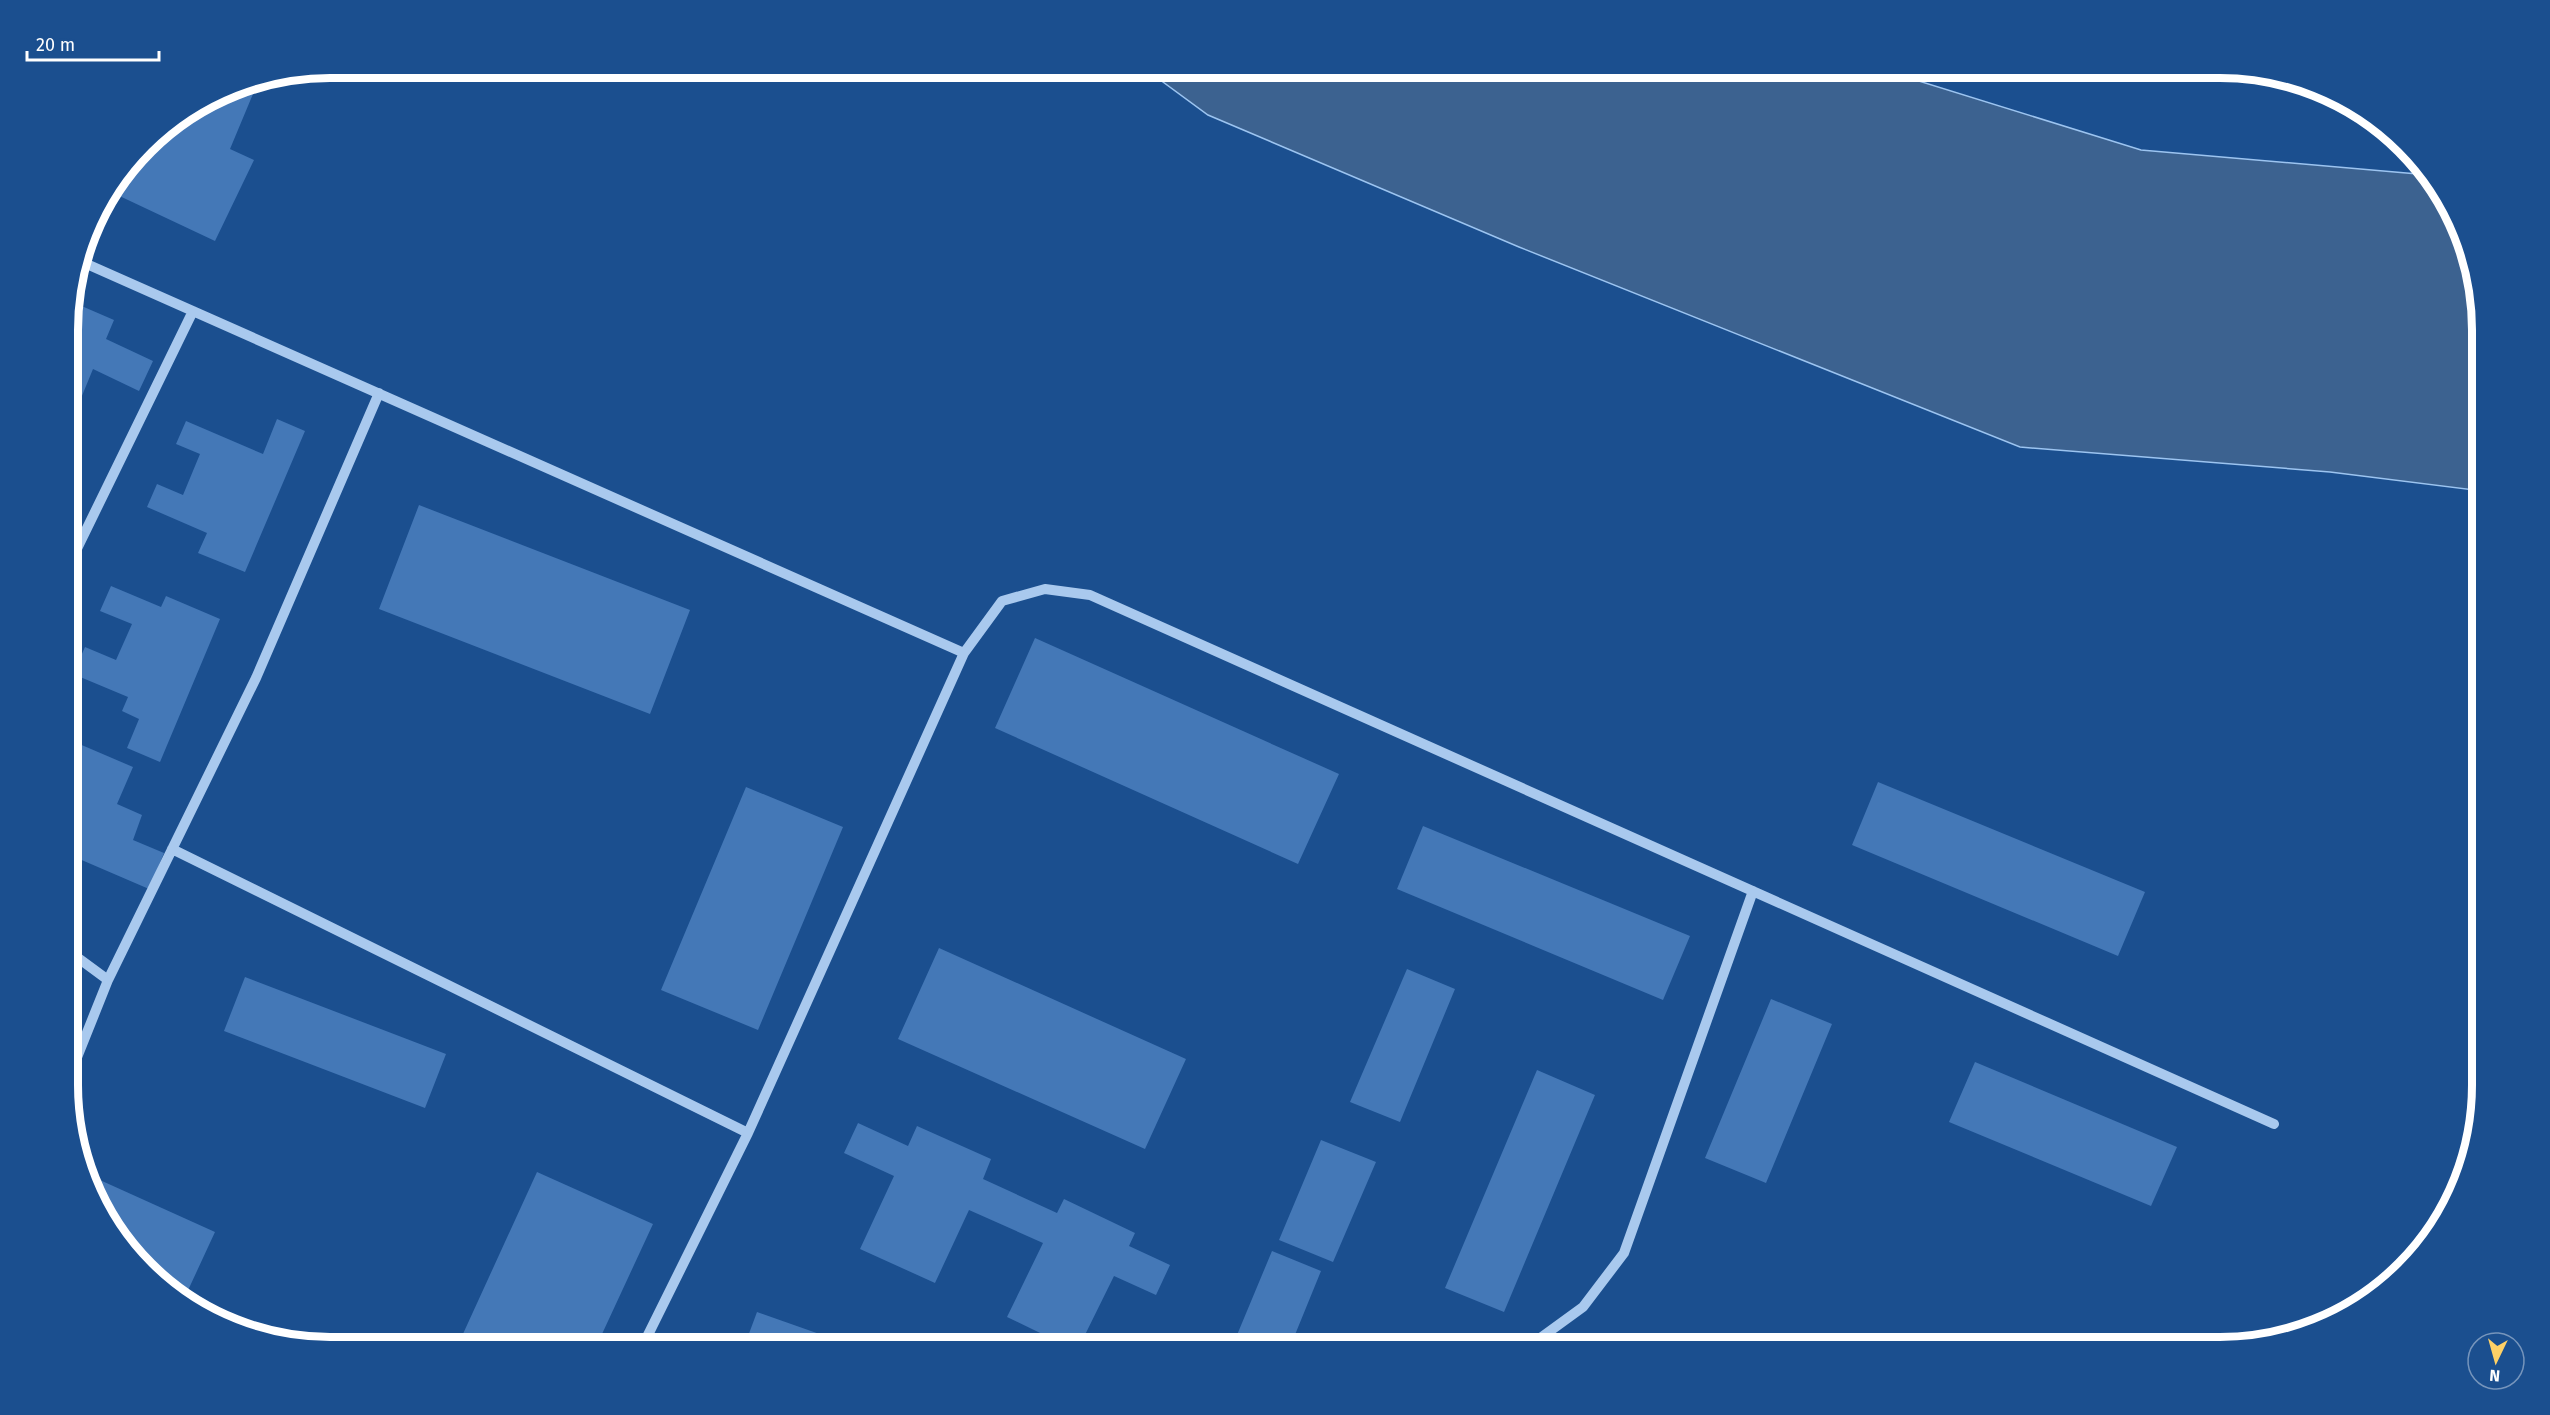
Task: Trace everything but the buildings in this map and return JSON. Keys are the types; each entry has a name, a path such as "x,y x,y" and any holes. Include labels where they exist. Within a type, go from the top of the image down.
{"street":[{"path":"87,264 964,653"},
{"path":"78,547 193,311"},
{"path":"78,1055 108,980 256,678 379,393"},
{"path":"647,1337 747,1133 964,653 1002,601 1046,589 1090,595 2274,1124"},
{"path":"172,849 747,1133"},
{"path":"1542,1337 1583,1307 1624,1253 1753,891"},
{"path":"78,958 108,980"}],"water":[{"path":"1158,78 1909,78 2141,150 2418,174 2430,190 2453,233 2470,297 2472,490 2330,472 2020,447 1519,247 1208,115"}]}
